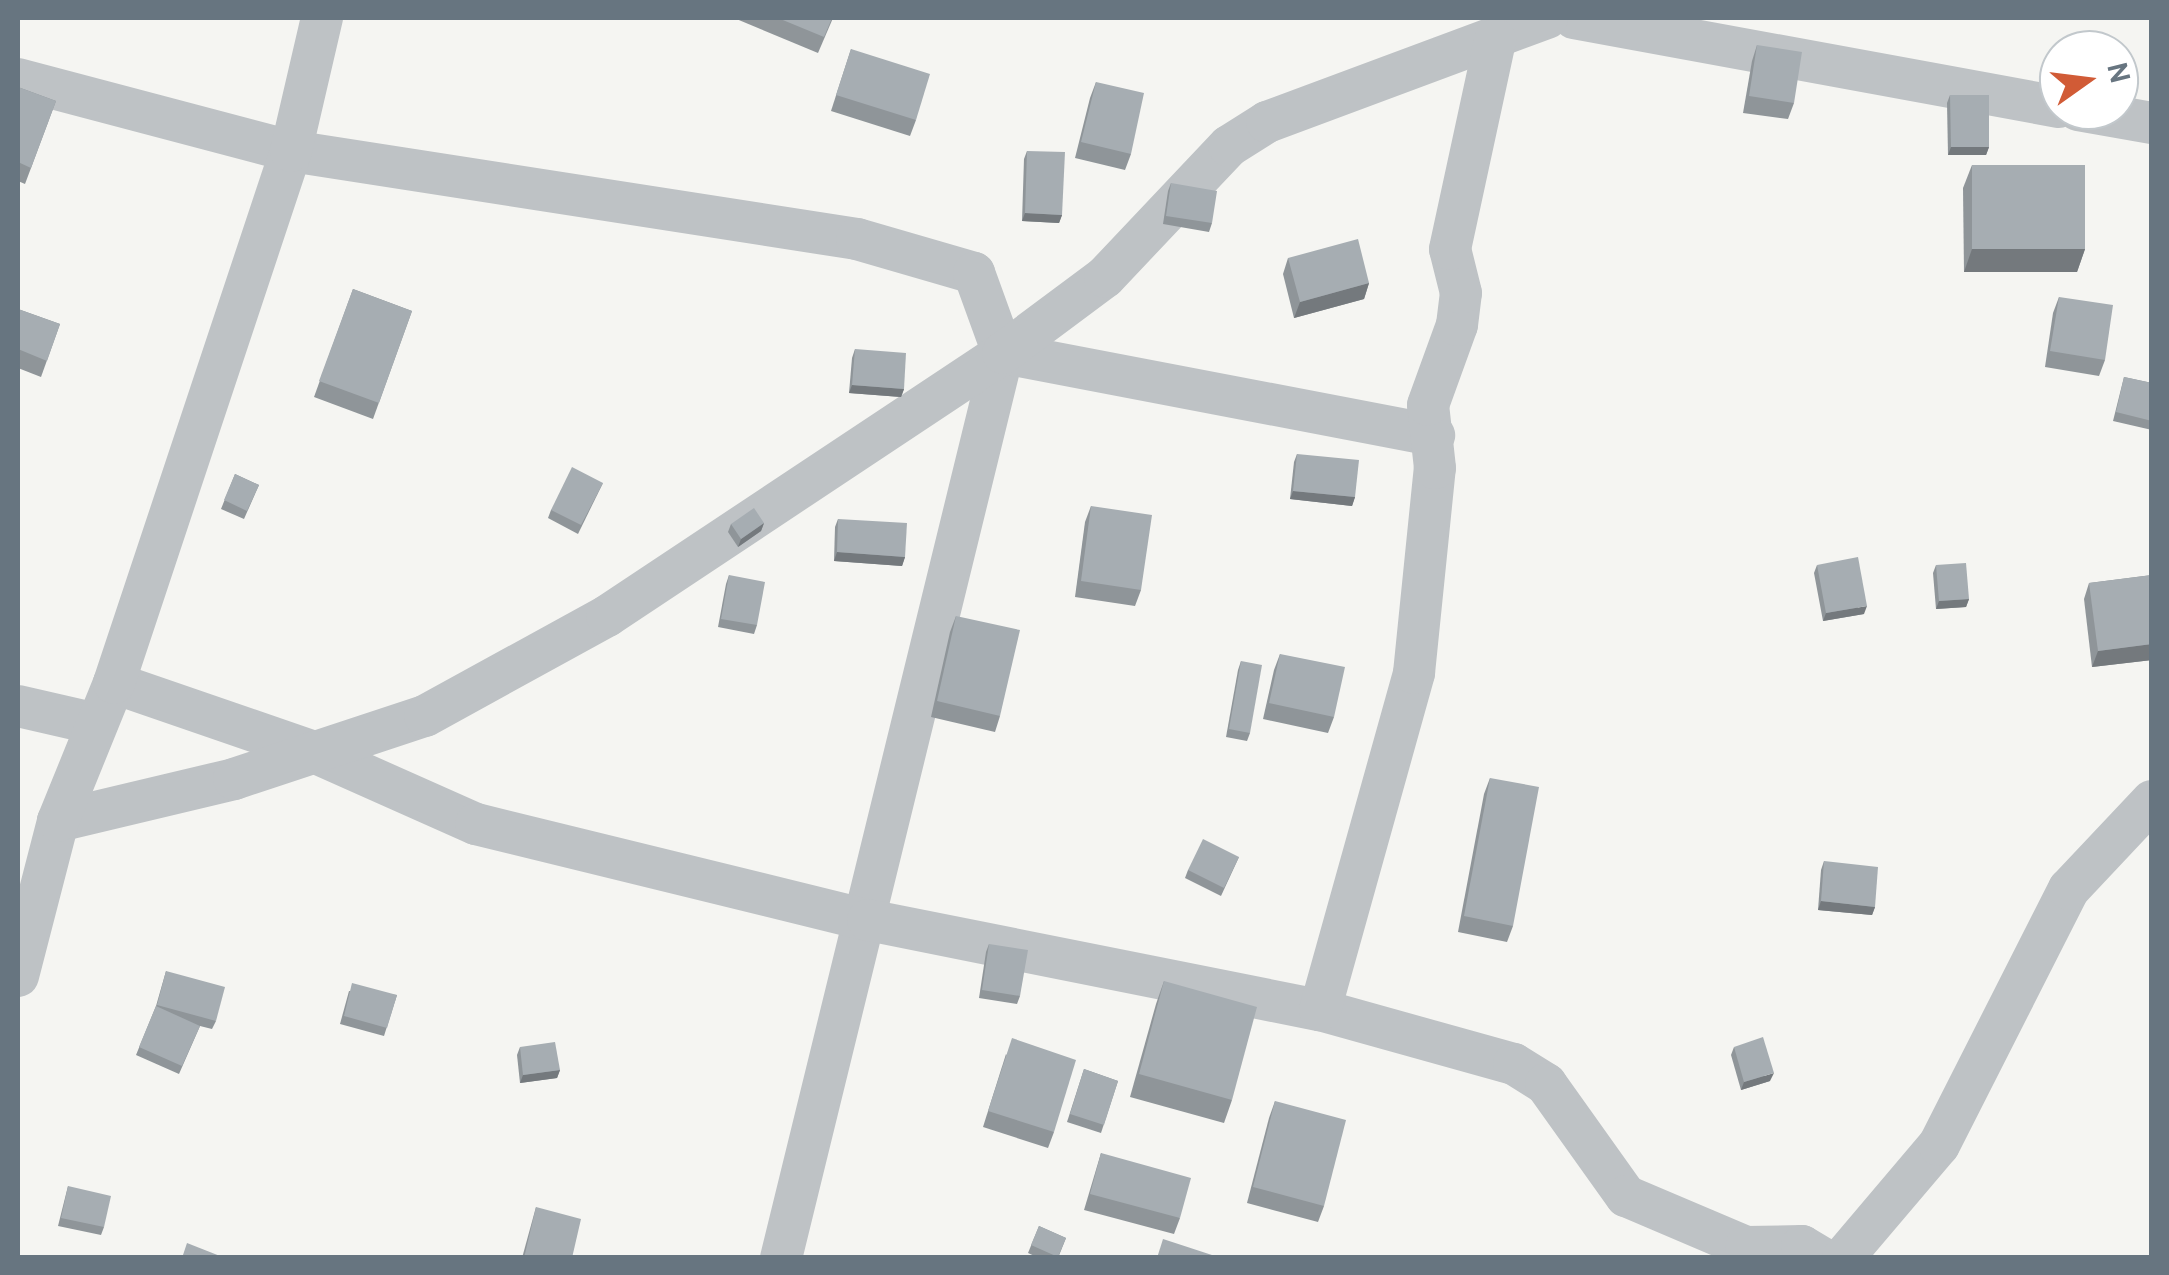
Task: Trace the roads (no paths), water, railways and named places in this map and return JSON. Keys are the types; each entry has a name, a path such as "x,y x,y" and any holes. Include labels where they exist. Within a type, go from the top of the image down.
{"street":[{"path":"18,976 58,821 92,723 114,683 291,151 322,18"},
{"path":"58,821 314,752 425,716 607,616 1003,353 1105,277 1229,146 1267,122 1547,18"},
{"path":"1574,18 2039,102"},
{"path":"1320,1010 1414,672 1434,435 1433,375 1461,293 1450,249 1495,40"},
{"path":"18,79 291,151 857,239 958,262 987,296 1040,326"},
{"path":"781,1258 868,920 1003,353 987,296"},
{"path":"1003,353 1434,435"},
{"path":"114,683 314,752 476,824 868,920 1320,1010 1514,1064 1546,1084 1626,1196 1746,1246 1802,1246 1822,1258"},
{"path":"18,706 92,723"},
{"path":"1843,1258 1938,1146 2068,888 2152,801"}]}
